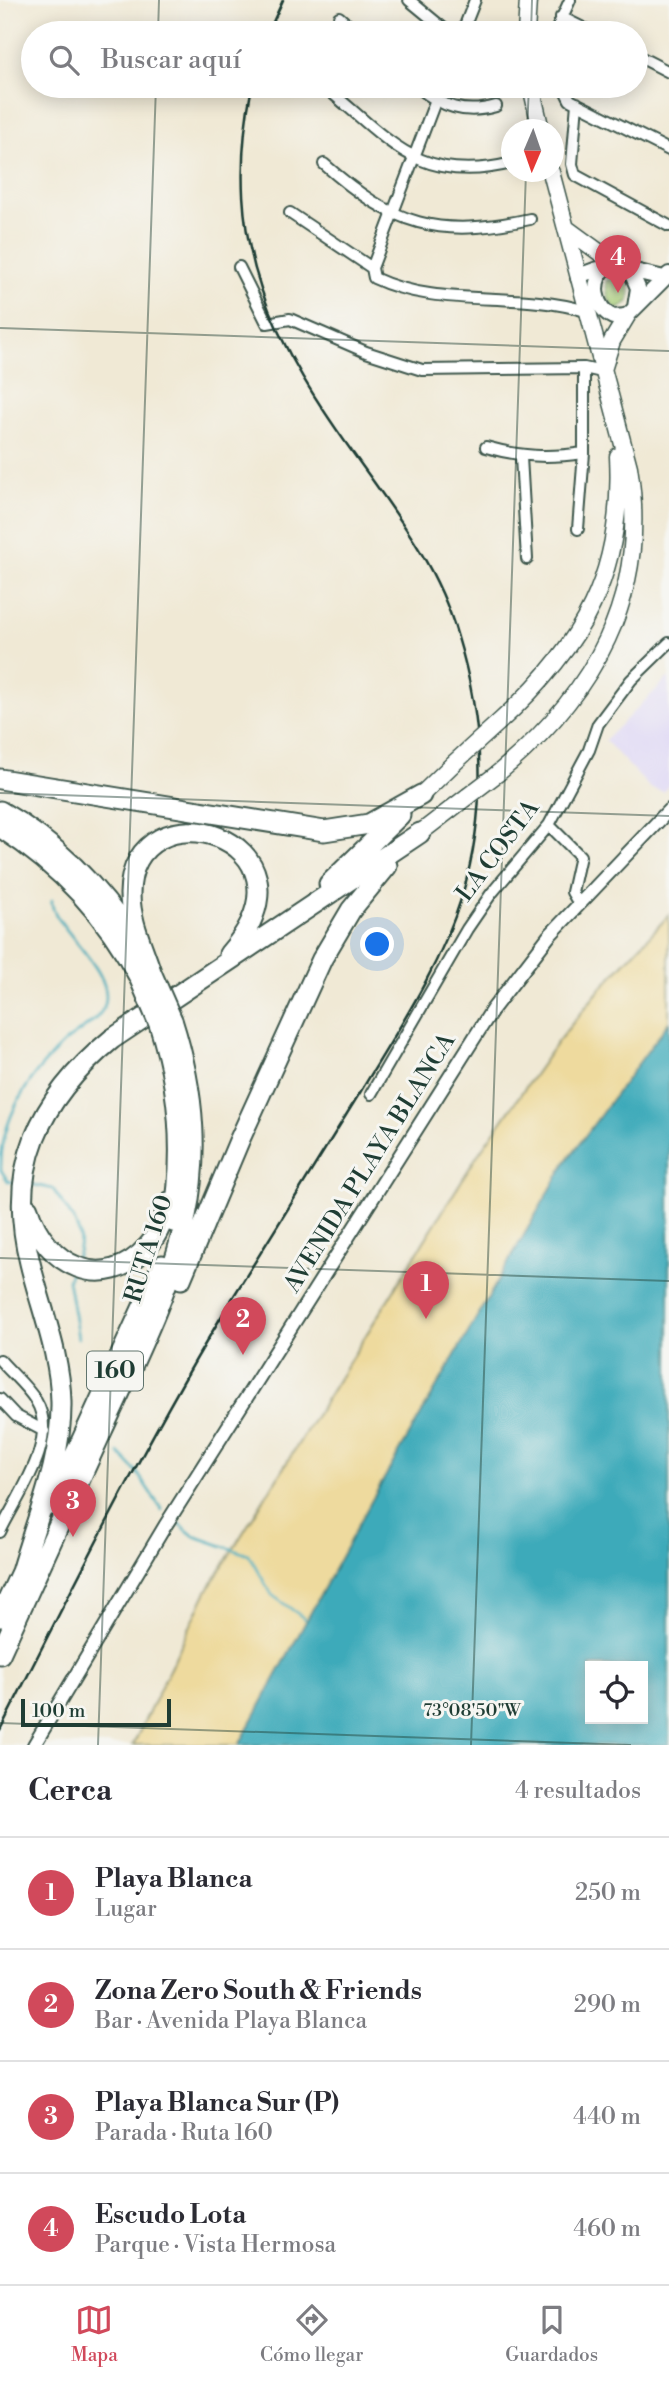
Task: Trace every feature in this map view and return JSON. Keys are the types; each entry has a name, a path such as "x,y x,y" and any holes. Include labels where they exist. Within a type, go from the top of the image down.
{"highway":[{"path":"0,779 324,831 369,824 421,795"},
{"path":"284,923 351,865 421,795"},
{"name":"RUTA 160","path":"0,811 41,838 86,879 115,914 145,974 188,1078 194,1129 194,1172 178,1254 147,1333 0,1654"},
{"name":"RUTA 160","path":"0,827 48,862 78,890 145,974"},
{"path":"145,974 132,914 132,878 142,856 153,845 170,835 194,831 217,835 234,844 247,858 257,885 258,903 253,921 214,971"},
{"path":"21,1572 55,1461 61,1410 55,1354 23,1231 23,1185 37,1128 50,1102 68,1078 112,1039 284,923 344,886 419,833"},
{"path":"147,1333 188,1265 234,1152 331,942 366,889 419,833"},
{"name":"RUTA 160","path":"0,1617 161,1268 173,1224 180,1161 175,1087 166,1022"},
{"path":"23,1185 30,1219 46,1247 69,1265 103,1270 133,1260 153,1240 169,1203 180,1161"}],"main road":[{"path":"527,21 528,0"},
{"path":"534,98 538,119"},
{"path":"419,833 496,774 548,727 572,700 593,670 617,618 630,567 634,516 629,467 615,423 554,182"},
{"path":"566,228 619,268 638,288 612,341 603,372"},
{"path":"619,268 598,275 595,286 601,307 624,313"},
{"path":"578,278 593,269 619,268 668,277"},
{"path":"586,311 624,313 668,277"},
{"path":"421,795 498,723 559,660 585,623 600,590 617,523 619,479 615,423"}],"street":[{"path":"409,0 434,21"},
{"path":"467,21 475,0"},
{"path":"560,21 569,0"},
{"path":"339,17 344,21"},
{"path":"561,17 569,21"},
{"path":"648,61 669,72"},
{"path":"339,98 413,158 467,172 501,165"},
{"path":"432,98 470,111 496,106"},
{"path":"570,98 669,150"},
{"path":"372,268 435,100"},
{"path":"577,103 572,164 575,175 669,226"},
{"path":"324,164 360,195 393,213 422,224 452,229 489,227 530,219"},
{"path":"290,213 372,268 377,280 419,292 550,303 586,311"},
{"path":"239,267 267,323 290,319 401,365 422,370 450,371 584,368 603,372"},
{"path":"578,529 584,453 584,368"},
{"path":"486,447 521,457 548,458 584,453"},
{"path":"521,457 527,559"},
{"name":"LA COSTA","path":"371,1094 467,929 491,894 549,825 587,753 598,724 631,680 669,643"},
{"name":"AVENIDA PLAYA BLANCA","path":"34,1745 178,1505 492,1010 534,954 669,810"},
{"path":"549,825 580,856 572,892 579,904"},
{"path":"0,1360 35,1399 41,1411 44,1431 35,1461 0,1532"},
{"path":"0,1399 16,1416 44,1431"}],"shaded area":[{"path":"669,677 669,784 664,792 650,788 605,740"}],"green space":[{"path":"612,277 623,278 630,288 629,301 619,309 614,308 608,298 606,282"}],"sand":[{"path":"669,915 669,1022 566,1162 372,1500 239,1745 133,1745 207,1591 477,1156 558,1041 602,987"}],"water":[{"path":"669,1022 669,1745 239,1745 372,1500 566,1162"}],"waterway":[{"path":"17,1183 8,1181 1,1170 5,1134 11,1117 39,1070 64,1043 101,1012 106,993 102,978 61,922 52,900"},
{"path":"30,1184 53,1189 75,1222 80,1239 76,1258"},
{"path":"71,1271 68,1280 78,1338"},
{"path":"119,1453 136,1471 162,1510"},
{"path":"178,1523 194,1536 249,1555 272,1595 305,1619"}],"railway":[{"path":"273,21 283,0"},
{"path":"0,1730 113,1509 203,1347 418,996 453,922 462,896 476,830 479,797 477,732 466,667 449,611 418,547 303,377 279,334 261,290 249,244 243,195 244,143 250,98"}],"place":[{"name":"Escudo Lota","path":"618,293"},
{"name":"Playa Blanca","path":"426,1319"},
{"name":"Zona Zero South & Friends","path":"243,1355"},
{"name":"Playa Blanca Sur (P)","path":"73,1537"}]}
